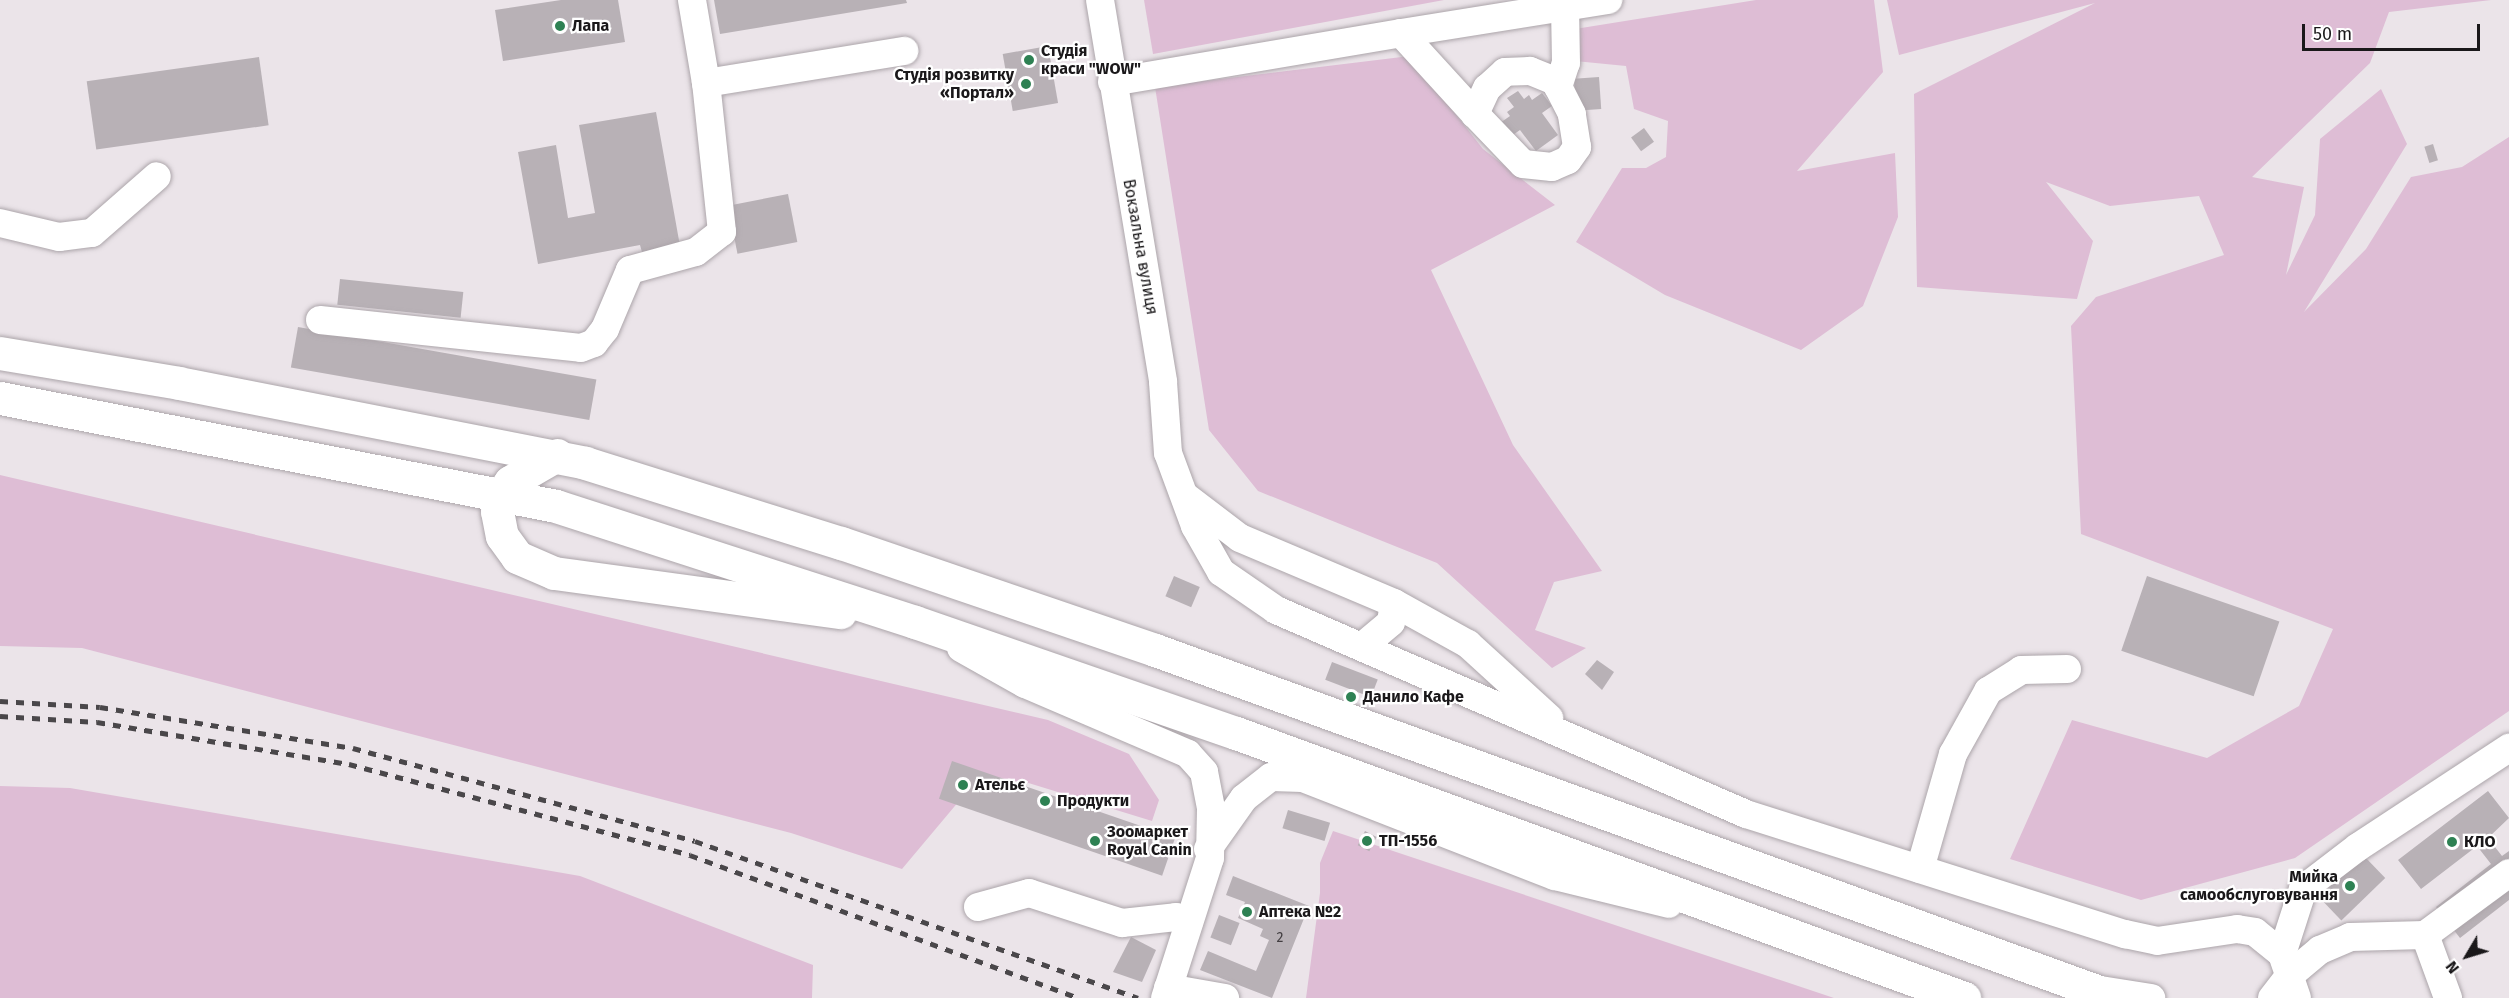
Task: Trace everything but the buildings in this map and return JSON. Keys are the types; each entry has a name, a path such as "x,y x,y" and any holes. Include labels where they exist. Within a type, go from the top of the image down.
{"highway":[{"path":"0,353 557,455 841,543 1155,650 2103,993"},
{"path":"0,398 502,494 567,510 915,621 1236,733 1964,998"},
{"path":"557,455 510,482 502,494 497,511 502,536 517,557 554,573 915,621"}],"street":[{"path":"320,320 581,348 594,344 605,329 630,270 696,252 722,232 706,83 692,0"},
{"name":"Вокзальна вулиця","path":"1100,0 1163,382 1168,453 1181,492 1221,572 1276,610 1364,645 1746,814 2125,934 2157,941 2236,930 2255,932 2290,976"},
{"path":"1112,82 1608,0"},
{"path":"1558,87 1566,63 1565,7"},
{"path":"1401,33 1475,114 1523,164 1552,167 1568,160 1577,147 1572,114 1555,81 1530,71 1505,72 1487,88 1475,114"},
{"path":"706,83 903,51"},
{"path":"0,223 59,237 92,233 158,176"},
{"path":"1181,492 1240,538 1394,603 1468,644 1566,734"},
{"path":"1247,591 1245,579 1251,564 1270,551"},
{"path":"1364,645 1391,621 1394,603"},
{"path":"915,621 1025,684 1188,754 1204,772 1211,809 1209,858 1167,993 1225,998"},
{"path":"1920,869 1953,754 1988,691 2021,670 2067,669"},
{"path":"2290,976 2303,888 2358,847 2509,748"},
{"path":"1208,849 1244,798 1271,777 1303,778 1555,876 1765,927"},
{"path":"2272,998 2290,976 2320,950 2350,937 2425,935 2509,873"},
{"path":"978,907 1029,893 1122,923 1176,916 1189,923"},
{"path":"2425,935 2454,995"},
{"path":"2103,993 2151,998"}],"shaded area":[{"path":"1144,0 1444,0 1153,54"},
{"path":"1756,0 1874,0 1883,72 1797,171 1895,153 1898,217 1863,306 1801,350 1665,295 1576,242 1622,168 1646,168 1666,157 1668,121 1634,109 1626,66 1575,61 1575,29"},
{"path":"1887,0 2491,0 2389,12 2370,63 2252,177 2304,187 2286,275 2315,215 2320,139 2381,89 2407,144 2304,312 2366,249 2411,177 2462,167 2509,137 2509,711 2295,858 2141,900 2010,859 2072,720 2207,758 2299,706 2333,629 2081,534 2071,326 2096,297 2224,255 2199,196 2110,206 2046,182 2093,241 2077,299 1917,287 1914,94 2095,3 1899,55"},
{"path":"1410,56 1483,149 1555,205 1431,270 1513,445 1602,571 1554,582 1535,630 1586,648 1552,668 1437,563 1258,491 1209,430 1155,87"},
{"path":"0,475 1048,720 1129,754 1159,800 1152,821 1022,781 975,782 902,869 791,833 82,648 0,646"},
{"path":"0,786 70,788 580,876 813,965 812,998 0,998"},
{"path":"1333,831 1834,998 1306,998 1320,893 1320,863"}],"railway":[{"path":"0,701 100,707 353,748 695,841 1138,998"},
{"path":"0,716 97,722 349,764 690,855 1078,998"}],"place":[{"name":"Лапа","path":"560,26"},
{"name":"Студія краси \"WOW\"","path":"1029,60"},
{"name":"Студія розвитку «Портал»","path":"1026,84"},
{"name":"Данило Кафе","path":"1351,697"},
{"name":"Ательє","path":"963,785"},
{"name":"Продукти","path":"1045,801"},
{"name":"Зоомаркет Royal Canin","path":"1095,841"},
{"name":"ТП-1556","path":"1367,841"},
{"name":"КЛО","path":"2452,842"},
{"name":"Мийка самообслуговування","path":"2350,886"},
{"name":"Аптека №2","path":"1247,912"}]}
